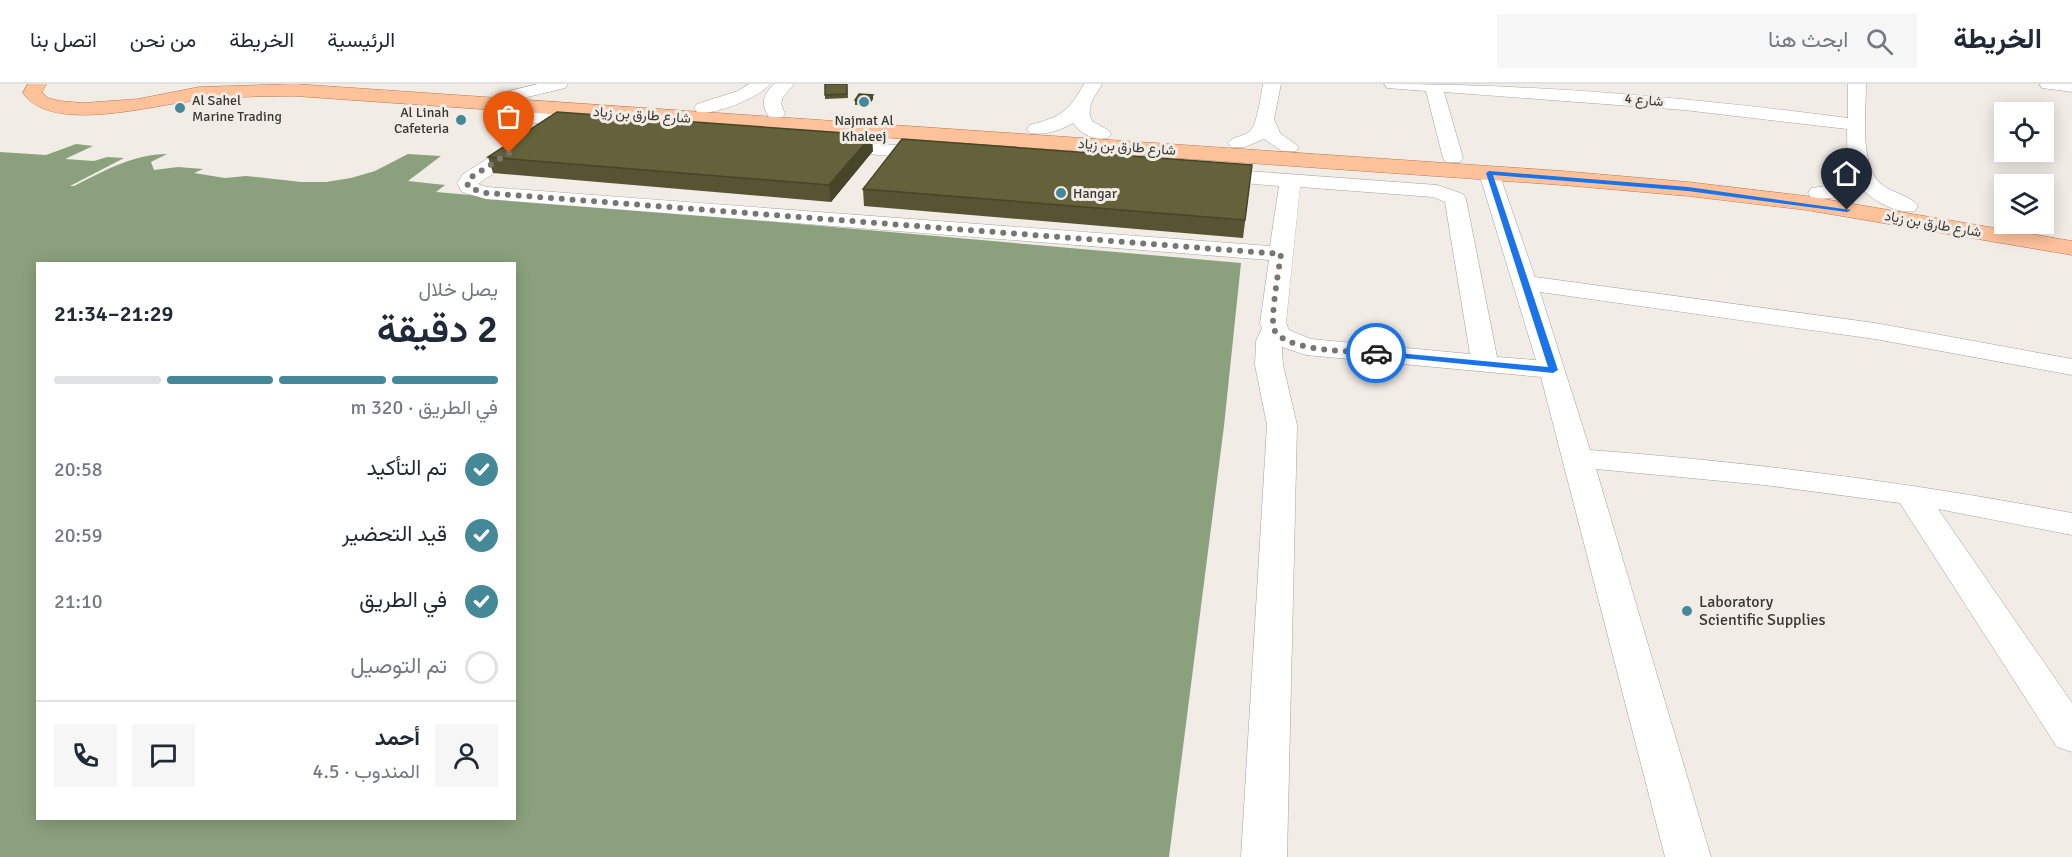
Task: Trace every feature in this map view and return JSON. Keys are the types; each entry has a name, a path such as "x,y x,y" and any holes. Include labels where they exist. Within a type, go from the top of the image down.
{"main road":[{"path":"34,85 34,98 62,106 116,106 178,98 226,84"},
{"name":"شارع طارق بن زياد","path":"353,84 515,95 564,89 703,108 1101,134 1489,173 1677,188 1900,218 2072,248"},
{"name":"شارع طارق بن زياد","path":"178,98 240,91 295,90 626,114 1237,149 1289,147 1453,158 1680,176 1819,193 1994,221"},
{"name":"شارع طارق بن زياد","path":"2054,231 2072,234"}],"street":[{"path":"703,108 738,98 761,84"},
{"path":"776,113 771,107 770,100 785,84"},
{"path":"1092,84 1078,118 1101,134"},
{"path":"1237,149 1262,131 1266,121 1272,84"},
{"name":"شارع 4","path":"1393,84 1631,91 1719,107 1857,125"},
{"path":"1819,193 1849,185 1854,178 1857,162 1857,84"},
{"path":"2048,84 2072,87"},
{"path":"1433,86 1453,158"},
{"path":"1036,129 1065,121 1080,109"},
{"path":"1266,121 1272,136 1289,147"},
{"path":"1281,254 486,193 469,188 467,183 477,174 546,130 568,127 1437,191 1455,199 1485,364"},
{"path":"1857,162 1870,185 1908,206"},
{"path":"1489,173 1553,370 1688,857"},
{"path":"1264,857 1282,425 1278,397 1268,369 1266,354 1268,341 1274,329 1290,180"},
{"path":"1526,283 1875,331 2072,368"},
{"path":"1274,329 1285,340 1306,347 1553,370"},
{"path":"1578,458 1696,467 1912,496 2072,524"},
{"path":"1912,496 2072,736"}],"shaded area":[{"path":"76,144 93,146 65,159 94,161 107,157 124,158 70,186 119,164 154,155 167,154 151,162 154,170 178,167 203,169 194,173 225,178 246,176 301,182 326,182 351,178 375,171 408,154 441,156 408,181 445,185 436,192 1241,263 1224,426 1169,857 0,857 0,152 46,155"}],"building":[{"path":"825,84 847,84 847,94 825,95"},
{"path":"859,94 873,95 869,101 855,100"},
{"path":"557,112 872,135 829,185 488,157"},
{"name":"Hangar","path":"902,139 1252,165 1245,220 863,189"}],"way so far":[{"path":"509,153 470,178 467,183 469,188 486,193 1281,254 1273,323 1278,334 1285,340 1306,347 1376,353"}],"place":[{"name":"Najmat Al Khaleej","path":"864,102"},
{"name":"Al Sahel Marine Trading","path":"180,108"},
{"name":"Al Linah Cafeteria","path":"461,120"},
{"name":"Hangar","path":"1061,193"},
{"name":"Laboratory Scientific Supplies","path":"1687,611"}],"route":[{"path":"1376,353 1553,370 1489,173 1688,189 1847,210"}]}
